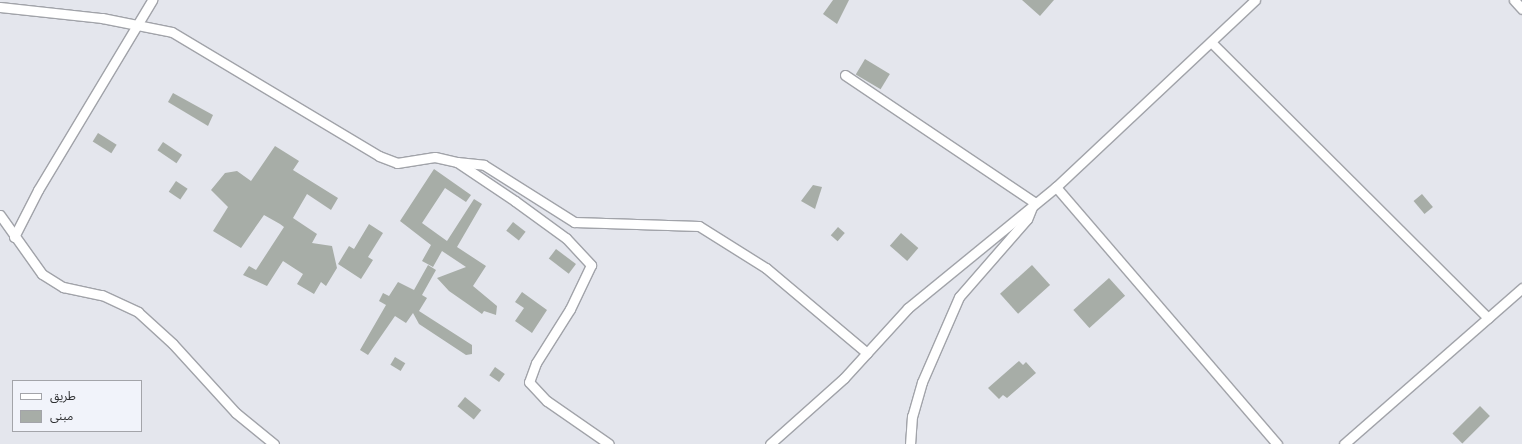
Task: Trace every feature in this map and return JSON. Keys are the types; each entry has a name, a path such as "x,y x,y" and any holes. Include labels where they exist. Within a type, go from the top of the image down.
{"street":[{"path":"14,237 47,174 152,0"},
{"path":"770,444 867,353 908,308 1034,202 1056,187 1255,0"},
{"path":"1514,0 1522,9"},
{"path":"0,7 138,25 172,32 379,156 397,163 435,157 457,162 484,165 574,222 699,226 766,268 867,353"},
{"path":"1211,42 1488,318"},
{"path":"845,75 1034,202"},
{"path":"457,162 566,238 591,265 570,309 536,363 529,382 546,401 609,444"},
{"path":"1056,187 1277,444"},
{"path":"910,444 912,416 922,382 959,297 1026,220 1034,202"},
{"path":"0,215 31,264 51,281 102,295 138,312 173,344 236,413 274,444"},
{"path":"1344,444 1522,288"}],"building":[{"path":"833,0 849,0 837,24 823,14"},
{"path":"1022,0 1054,0 1040,16"},
{"path":"865,59 890,74 881,89 856,74"},
{"path":"173,93 213,115 208,126 168,102"},
{"path":"98,133 117,145 111,153 93,141"},
{"path":"163,142 182,155 176,163 157,150"},
{"path":"275,146 299,161 293,170 338,198 331,210 307,194 293,218 317,234 312,243 332,246 337,268 326,286 321,282 314,294 297,284 303,274 283,261 267,286 243,275 249,266 256,270 284,227 280,224 264,215 241,248 213,231 228,207 211,190 225,173 237,171 251,181"},
{"path":"434,169 471,195 466,202 445,188 422,223 447,241 474,199 482,204 457,247 486,266 473,286 497,306 496,315 484,311 482,314 449,291 437,278 466,267 442,251 433,267 422,261 431,245 400,221"},
{"path":"176,181 188,189 180,200 169,192"},
{"path":"813,185 822,187 815,209 801,201"},
{"path":"1422,194 1433,207 1425,214 1414,201"},
{"path":"513,222 526,232 519,241 506,231"},
{"path":"369,224 383,233 368,257 373,260 361,279 338,264 349,246 354,249"},
{"path":"838,227 845,233 838,241 831,235"},
{"path":"901,233 918,248 907,261 890,246"},
{"path":"556,249 576,264 569,274 549,259"},
{"path":"428,265 436,270 422,295 427,298 419,311 472,345 472,354 466,355 419,324 413,313 406,323 395,316 368,355 360,350 386,305 379,301 383,293 389,296 398,282 414,290"},
{"path":"1032,265 1050,285 1018,314 1000,294"},
{"path":"1109,278 1125,296 1089,328 1073,310"},
{"path":"522,292 547,310 532,333 515,321 524,308 515,302"},
{"path":"395,357 405,363 401,371 390,365"},
{"path":"1019,361 1023,365 1026,362 1036,373 1007,398 1003,395 999,399 988,388"},
{"path":"495,367 505,374 499,382 489,375"},
{"path":"465,397 481,410 474,420 457,406"},
{"path":"1480,406 1490,416 1462,443 1452,434"}]}
